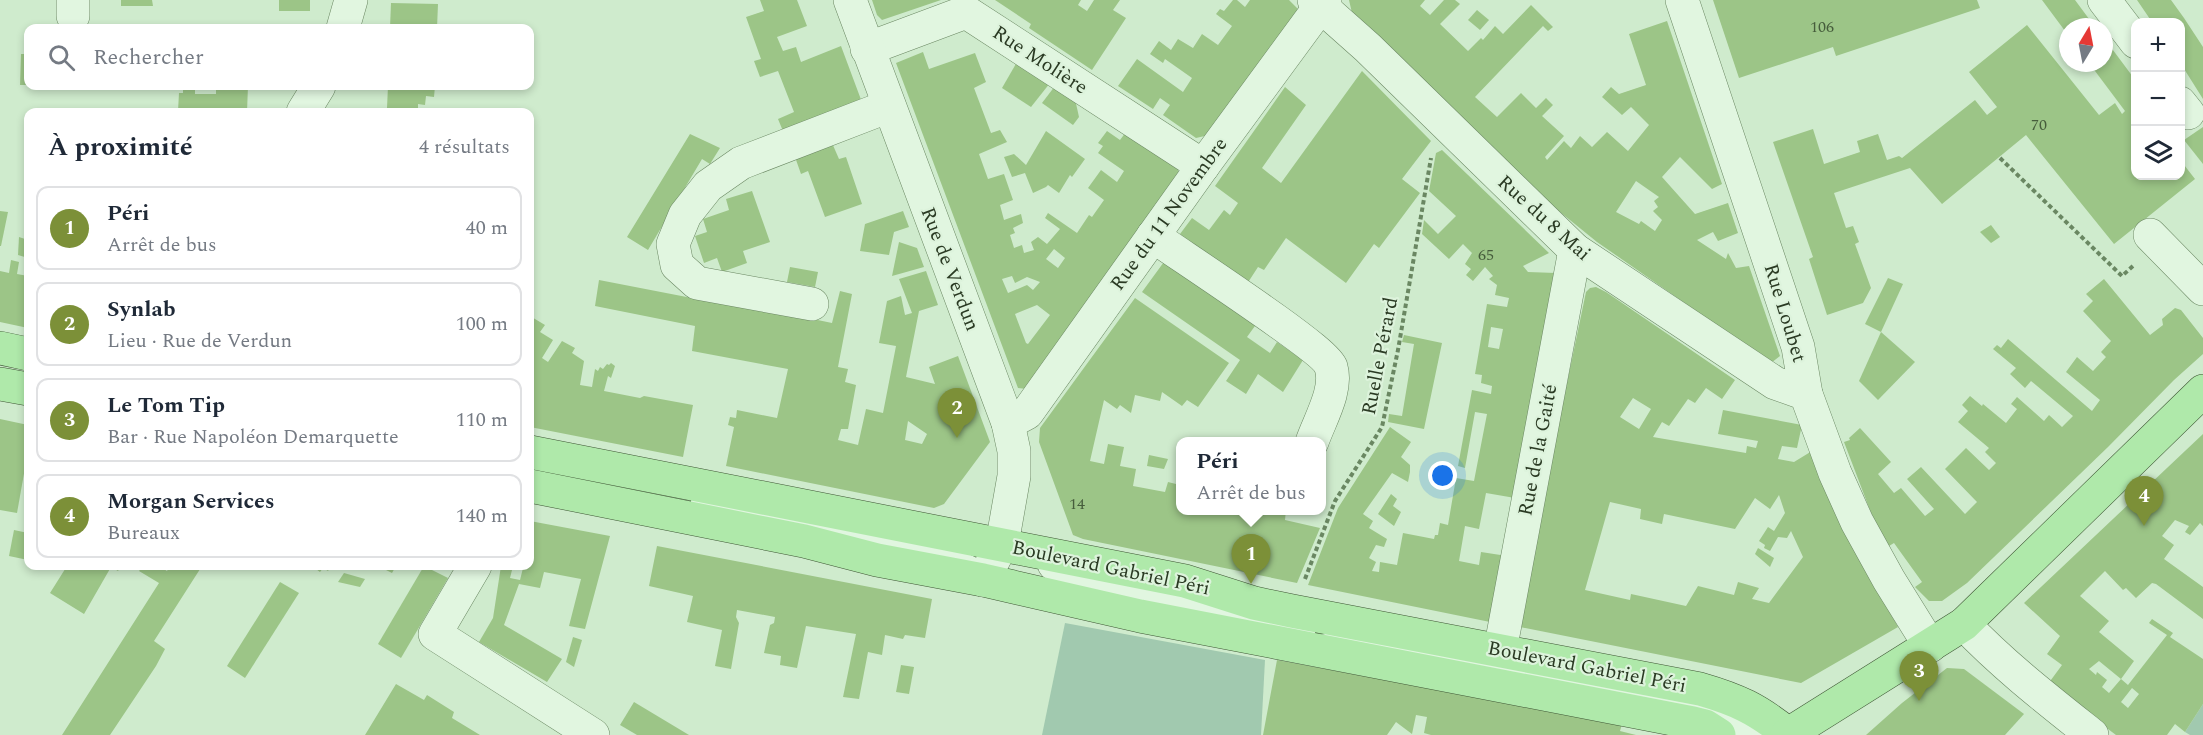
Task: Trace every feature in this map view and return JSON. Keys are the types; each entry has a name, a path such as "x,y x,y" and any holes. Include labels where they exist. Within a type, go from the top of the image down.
{"main road":[{"path":"0,348 24,353"},
{"path":"0,384 24,388"},
{"path":"1788,735 1964,624 2203,391"},
{"name":"Boulevard Gabriel Péri","path":"534,453 1185,581 1254,603 1700,689 1733,698 1763,714 1788,735"},
{"name":"Boulevard Gabriel Péri","path":"534,487 804,541 877,560 983,580 1140,616 1693,723 1705,726 1719,735"}],"street":[{"path":"344,24 351,0"},
{"name":"Rue de Verdun","path":"850,0 1008,423 1014,451 1014,476 1002,544 983,580"},
{"name":"Rue Loubet","path":"1682,0 1798,347 1806,394 1835,473 1857,522 1889,580 1930,646"},
{"path":"2104,0 2131,35"},
{"name":"Rue du 8 Mai","path":"1320,2 1575,250 1775,383 1806,394"},
{"name":"Rue du 11 Novembre","path":"1008,423 1027,413 1320,2"},
{"name":"Rue Molière","path":"867,49 966,12 1203,166"},
{"path":"305,108 317,90"},
{"path":"812,304 697,283 676,265 673,244 685,215 708,186 741,162 889,106"},
{"path":"1153,236 1306,342 1330,364 1333,384 1313,437"},
{"path":"2154,239 2203,289"},
{"name":"Rue de la Gaité","path":"1500,651 1575,250"},
{"path":"0,366 24,362"},
{"path":"534,472 910,542 983,580"},
{"path":"1002,544 1143,599 1302,629 1345,620"},
{"path":"474,570 435,634 592,735"},
{"path":"1964,624 2025,681 2092,735"},
{"path":"1324,651 1369,643 1685,703 1719,714 1748,735"}],"path":[{"name":"Ruelle Pérard","path":"1292,610 1335,501 1382,427 1398,350 1433,147 1451,130"},
{"path":"2000,158 2122,276 2154,239"}],"green space":[{"path":"1065,623 1265,660 1261,735 1042,735"},
{"path":"2203,704 2203,735 2190,735 2185,732"}],"building":[{"path":"121,0 152,0 153,6 121,6"},
{"path":"279,0 310,0 310,11 279,11"},
{"path":"760,0 797,0 807,26 777,37 783,51 796,47 801,62 841,46 863,105 785,136 778,119 794,112 778,71 760,77 754,61 761,59 746,17 764,11"},
{"path":"872,0 941,0 882,20 877,15"},
{"path":"995,0 1081,0 1078,5 1087,11 1094,0 1120,0 1113,10 1126,18 1092,70 1029,28 1031,24"},
{"path":"1233,0 1237,0 1245,7 1250,0 1289,0 1298,9 1209,135 1196,138 1163,115 1170,105 1160,98 1153,109 1118,86 1137,59 1183,92 1192,78 1165,59 1163,63 1150,54 1159,41 1171,50 1178,39 1193,48 1202,34 1218,45 1232,26 1216,14 1220,9 1224,11"},
{"path":"1349,0 1425,0 1420,6 1430,15 1444,0 1455,0 1460,4 1440,24 1468,51 1481,38 1483,40 1495,26 1503,34 1531,5 1553,27 1548,31 1543,26 1475,97 1497,117 1521,93 1536,108 1546,98 1553,105 1542,116 1564,136 1545,157 1547,160 1564,141 1571,148 1580,136 1592,147 1607,132 1628,151 1649,125 1631,107 1622,115 1602,97 1611,87 1619,94 1646,85 1629,34 1667,21 1722,184 1712,189 1680,157 1662,177 1695,214 1728,203 1738,233 1718,241 1713,232 1697,240 1726,259 1728,253 1736,268 1749,266 1780,356 1771,363 1597,242 1544,199 1352,13","holes":["1636,181 1659,197 1654,201 1658,207 1653,211 1662,220 1655,231 1641,221 1639,224 1616,212"]},
{"path":"1713,0 1977,0 1980,8 1836,56 1833,47 1739,78"},
{"path":"2042,0 2075,0 2088,18 2059,18 2059,23"},
{"path":"2137,0 2171,0 2184,18 2149,18"},
{"path":"391,3 438,4 437,24 390,24"},
{"path":"1477,10 1489,20 1480,30 1468,20"},
{"path":"2185,20 2203,47 2203,99 2185,70"},
{"path":"2027,25 2059,65 2059,72 2065,72 2099,115 2115,103 2122,114 2125,111 2096,72 2113,72 2113,50 2131,74 2131,180 2185,180 2185,166 2195,179 2114,244 2026,135 1942,204 1910,168 1834,193 1846,228 1853,226 1859,242 1855,244 1871,288 1863,303 1827,315 1809,259 1813,257 1773,142 1813,129 1824,164 1860,152 1857,141 1878,134 1887,160 1899,156 1902,158 1975,100 1987,115 1997,107 1969,72"},
{"path":"923,52 929,69 975,53 986,82 974,88 991,133 1000,130 1007,142 979,154 988,179 1004,174 1013,200 1000,205 1004,220 1021,214 1023,223 1013,228 1015,233 1010,235 1014,248 1022,245 1024,253 1034,250 1031,242 1038,237 1047,244 1060,229 1045,218 1048,213 1077,233 1089,215 1092,217 1104,200 1088,188 1101,170 1117,182 1124,171 1098,153 1103,146 1098,143 1107,131 1120,140 1126,132 1177,164 1179,175 1027,389 1018,388 896,63","holes":["1054,249 1065,258 1058,268 1046,259","1012,276 1015,283 1027,277 1040,282 1033,290 1027,285 1008,293 1002,279","1037,305 1050,315 1028,344 1015,314"]},
{"path":"21,54 24,54 24,85 20,85"},
{"path":"1017,62 1050,83 1031,107 1002,88"},
{"path":"1362,71 1431,141 1402,179 1420,193 1379,248 1374,244 1346,283 1286,238 1264,270 1258,267 1245,287 1180,234 1192,218 1209,230 1224,210 1230,215 1238,203 1215,186 1285,87 1306,105 1262,168 1281,183"},
{"path":"1055,86 1075,99 1079,117 1073,125 1042,103"},
{"path":"183,90 195,90 195,94 216,94 216,90 248,90 247,108 178,108 179,93 183,93"},
{"path":"388,90 435,90 434,97 426,96 425,105 418,104 418,108 387,108"},
{"path":"2203,127 2203,164 2185,141"},
{"path":"1046,131 1085,159 1072,177 1070,175 1059,193 1048,185 1033,193 1025,173 1012,177 1004,157 1014,154 1026,165"},
{"path":"690,134 720,148 710,164 702,159 648,250 627,237"},
{"path":"832,143 839,159 846,157 862,204 825,217 808,171 801,174 795,157"},
{"path":"1442,150 1549,253 1523,266 1528,272 1556,273 1515,498 1486,493 1479,529 1465,526 1459,561 1479,565 1481,552 1507,556 1495,623 1308,585 1338,508 1390,427 1411,442 1401,457 1410,465 1410,472 1408,482 1392,473 1363,514 1373,521 1369,528 1387,539 1384,547 1376,545 1369,558 1376,562 1372,571 1379,572 1380,562 1397,565 1403,533 1434,539 1435,535 1438,535 1440,523 1448,525 1456,478 1474,481 1487,414 1475,412 1465,468 1458,466 1472,390 1491,394 1492,386 1481,383 1482,375 1475,374 1487,304 1507,307 1509,298 1495,295 1497,285 1489,279 1493,276 1485,267 1473,281 1466,275 1471,269 1465,264 1472,253 1463,244 1449,259 1422,234 1424,220 1438,234 1456,216 1429,191 1436,153","holes":["1491,327 1503,329 1499,349 1488,347"]},
{"path":"752,191 770,242 743,251 747,263 722,272 717,258 704,263 695,236 707,232 703,219 729,210 726,199"},
{"path":"0,211 8,212 1,246 0,246"},
{"path":"903,211 909,227 894,232 889,255 860,251 865,224"},
{"path":"1991,225 2000,237 1991,243 1980,232"},
{"path":"19,237 24,239 24,257 18,255"},
{"path":"899,242 917,248 924,267 892,276"},
{"path":"1169,255 1260,319 1247,337 1270,353 1277,342 1303,360 1283,392 1258,374 1246,394 1226,381 1240,360 1142,292"},
{"path":"11,260 19,262 17,274 24,275 24,327 0,322 0,271 9,273"},
{"path":"790,267 818,272 815,287 787,282"},
{"path":"926,271 938,305 919,311 906,377 935,384 929,367 958,356 990,442 944,504 934,508 726,466 734,427 728,425 730,417 736,418 737,410 777,418 788,369 692,351 695,326 595,306 599,280 832,323 840,291 852,294 838,367 848,369 845,382 856,385 848,429 841,429 838,440 858,445 866,409 883,413 896,346 879,343 887,301 901,296 905,315 912,313 899,279","holes":["908,421 927,434 922,444 905,440"]},
{"path":"1888,278 1903,284 1881,332 1865,324"},
{"path":"2104,279 2150,335 2163,325 2162,319 2175,308 2181,310 2203,338 2203,354 1967,583 1942,601 1929,601 1915,587 1922,582 1894,543 1889,546 1873,518 1844,442 1850,440 1849,438 1860,428 1891,462 1878,474 1894,493 1901,488 1925,516 1934,509 1907,479 1921,467 1965,514 1977,502 1945,469 1966,448 1989,470 1996,463 1985,452 1989,448 1958,422 1968,411 1962,405 1970,396 2006,423 2017,409 2011,404 2017,397 2044,421 2049,415 2062,427 2073,416 2031,381 2025,388 2010,374 2016,368 1993,349 1997,345 2001,348 2008,339 2092,411 2100,400 2066,372 2077,357 2093,371 2106,357 2101,352 2111,341 2083,311 2093,301 2086,294"},
{"path":"1596,287 1606,292 1735,380 1722,399 1706,388 1695,403 1688,399 1669,426 1662,422 1653,437 1746,453 1747,446 1756,448 1758,441 1718,434 1723,410 1802,425 1797,448 1782,446 1778,459 1794,462 1812,451 1834,509 1898,627 1801,683 1520,627 1517,623 1586,292","holes":["1633,398 1651,409 1639,429 1620,417","1779,495 1785,513 1774,531 1768,527 1759,541 1765,545 1764,548 1770,551 1778,537 1787,538 1791,531 1803,557 1769,603 1752,599 1759,588 1738,582 1734,595 1698,586 1686,606 1631,594 1630,600 1585,590 1610,502 1641,509 1640,519 1662,524 1664,514 1735,529 1755,498 1770,509"]},
{"path":"1135,298 1229,363 1198,407 1187,400 1182,406 1162,392 1160,401 1135,395 1131,413 1120,405 1117,409 1104,400 1090,461 1104,464 1108,444 1124,447 1120,466 1136,469 1133,486 1165,492 1168,482 1176,484 1176,515 1286,515 1285,520 1320,528 1297,583 1083,539 1073,535 1039,442 1040,428"},
{"path":"534,318 545,325 540,332 553,340 542,358 548,362 562,341 575,348 572,353 584,361 580,385 592,387 595,369 598,371 600,367 603,369 611,363 615,366 611,378 608,376 604,391 693,405 683,457 534,428"},
{"path":"1881,332 1915,362 1878,400 1859,381"},
{"path":"1404,335 1442,343 1424,429 1388,422 1389,414 1402,416 1414,344 1402,342"},
{"path":"0,419 24,424 24,474 17,513 0,510"},
{"path":"2203,434 2203,526 2200,523 2190,535 2185,532 2189,526 2175,520 2162,536 2174,545 2164,559 2203,587 2203,619 2156,584 2152,583 2136,598 2126,588 2123,590 2105,571 2080,596 2109,621 2099,632 2134,661 2121,679 2128,685 2167,635 2149,623 2152,619 2173,633 2170,637 2203,659 2203,704 2185,732 2175,724 2167,735 2116,735 2048,684 2062,665 2047,654 2060,636 2024,603","holes":["2099,661 2121,679 2109,693 2102,687 2107,680 2089,669","2132,688 2139,694 2128,708 2121,702"]},
{"path":"1149,455 1168,459 1164,469 1147,466"},
{"path":"1391,494 1397,499 1393,506 1401,512 1394,526 1378,514"},
{"path":"534,522 610,536 585,629 569,626 581,579 544,572 540,588 519,584 504,625 562,659 547,682 479,642 493,618 500,570 512,570 510,578 520,580 522,570 534,570"},
{"path":"14,530 24,532 24,559 9,556"},
{"path":"657,546 932,599 925,638 905,635 903,639 885,635 882,655 868,652 859,699 843,697 856,634 806,626 797,668 780,665 781,656 764,653 770,625 774,623 775,617 737,610 736,617 739,623 731,669 715,666 722,630 687,622 693,596 649,586"},
{"path":"1758,548 1774,558 1770,567 1755,554"},
{"path":"64,570 109,570 84,614 50,593"},
{"path":"199,570 154,641 165,649 156,666 110,735 62,735 159,583 139,571"},
{"path":"422,570 432,570 448,578 401,658 378,644"},
{"path":"344,573 365,579 360,587 338,582"},
{"path":"280,582 299,593 245,678 227,666"},
{"path":"573,637 582,640 574,667 566,662"},
{"path":"1277,660 1622,724 1620,731 1636,735 1431,735 1424,733 1427,717 1416,715 1412,734 1396,722 1387,735 1263,735"},
{"path":"901,665 914,667 909,694 896,692"},
{"path":"1947,668 1964,669 2024,714 2005,735 1866,735 1902,703"},
{"path":"396,684 424,700 427,695 454,712 452,718 480,735 365,735"},
{"path":"634,702 689,735 637,735 620,725"}],"place":[{"name":"Synlab","path":"957,438"},
{"name":"Morgan Services","path":"2144,526"},
{"name":"Péri","path":"1251,584"},
{"name":"Le Tom Tip","path":"1919,701"}]}
